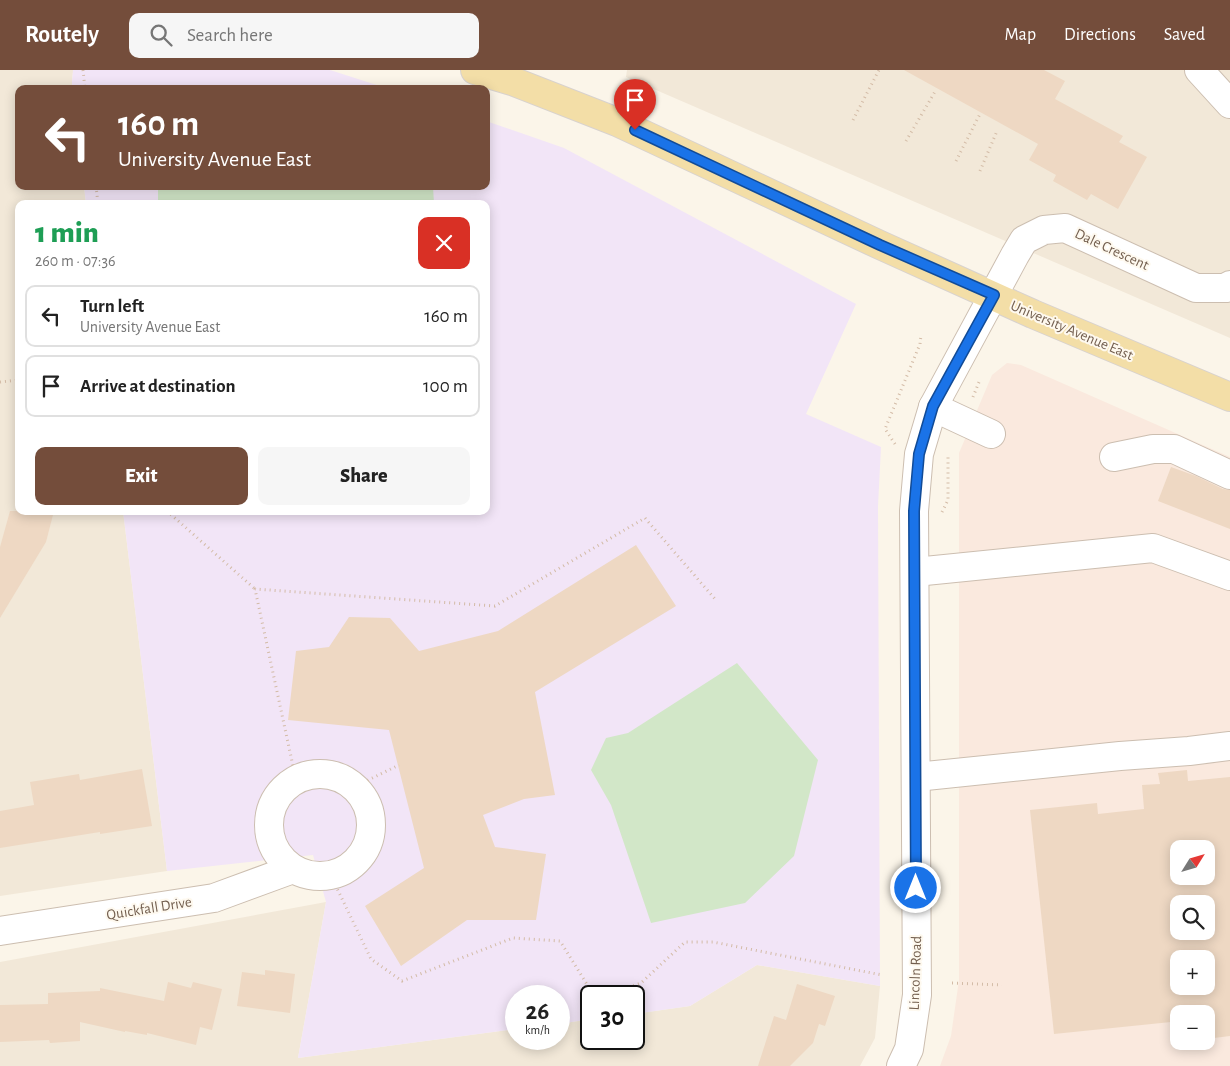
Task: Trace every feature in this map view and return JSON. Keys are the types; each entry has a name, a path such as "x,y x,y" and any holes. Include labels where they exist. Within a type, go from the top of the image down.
{"main road":[{"name":"University Avenue East","path":"475,70 512,81 617,122 1033,314 1230,397"}],"street":[{"path":"1199,70 1230,104"},
{"name":"Dale Crescent","path":"994,295 1024,240 1044,230 1065,228 1196,288 1226,288 1230,284"},
{"name":"Lincoln Road","path":"902,1066 909,1049 917,994 914,511 919,454 933,406 994,295"},
{"path":"933,406 991,434"},
{"path":"1114,457 1153,449 1174,449 1230,475"},
{"path":"914,572 1153,548 1230,576"},
{"path":"916,777 1230,746"},
{"path":"326,774 340,778 354,786 363,797 369,810 372,824 370,838 365,851 356,862 344,871 331,876 318,876 305,874 283,860 275,849 269,823 277,798 285,788 296,780 311,775 326,774"},
{"name":"Quickfall Drive","path":"0,930 214,898 293,868"}],"path":[{"path":"83,70 85,85"},
{"path":"853,120 880,70"},
{"path":"906,141 936,90"},
{"path":"956,161 981,112"},
{"path":"980,170 998,131"},
{"path":"885,429 920,344 921,335"},
{"path":"0,382 15,380"},
{"path":"172,515 255,589 296,780"},
{"path":"255,589 495,606 645,518 715,599"},
{"path":"354,786 399,765"},
{"path":"331,876 371,959 402,981 514,938 560,941 593,994 622,990 640,983 684,942 713,942 882,975"},
{"path":"952,983 1002,985"}],"shaded area":[{"path":"0,70 73,70 72,85 15,85 15,190 84,190 86,200 15,200 15,515 123,515 167,871 0,896"},
{"path":"73,70 330,70 377,85 72,85"},
{"path":"627,70 1230,70 1230,338 626,77"},
{"path":"490,122 564,148 856,304 806,414 881,447 878,506 880,986 757,965 690,1006 645,1012 645,985 580,985 580,1021 570,1022 570,985 505,985 505,1030 298,1058 326,902 313,855 167,871 123,515 490,515 490,200 86,200 84,190 490,190"},
{"path":"1007,363 1021,365 1230,457 1230,1066 940,1066 951,1036 959,980 959,453 992,375"},
{"path":"326,902 298,1058 505,1030 505,1050 570,1050 570,1022 580,1021 580,1050 645,1050 645,1012 690,1006 757,965 880,986 875,1038 860,1066 0,1066 0,962"}],"green space":[{"path":"158,190 433,190 434,200 158,200"},
{"path":"737,663 818,760 794,856 745,903 651,923 611,805 591,770 606,738 628,733"}],"building":[{"path":"904,70 1044,70 1065,81 1055,99 1123,136 1119,142 1147,157 1118,209 1091,194 1087,200 1053,181 1056,175 1029,160 1038,144"},
{"path":"1171,467 1223,489 1230,490 1230,529 1158,501"},
{"path":"10,511 15,511 15,515 53,515 46,542 0,618 0,547"},
{"path":"636,545 676,606 535,692 555,795 524,799 483,815 495,847 546,854 536,920 467,920 401,966 365,906 424,868 389,730 288,720 296,651 329,647 349,617 390,618 419,651 498,631"},
{"path":"142,769 152,826 100,834 100,832 0,848 0,811 34,805 30,782 79,774 80,780"},
{"path":"1187,770 1188,781 1230,777 1230,1036 1215,1038 1215,1005 1170,1005 1170,1022 1054,1034 1030,810 1097,803 1098,814 1144,809 1142,785 1160,784 1158,773"},
{"path":"265,970 295,974 290,1013 237,1006 242,972 265,975"},
{"path":"168,982 191,988 193,982 222,989 212,1030 200,1027 196,1045 147,1033 147,1035 125,1032 80,1022 80,1041 50,1043 49,1040 0,1042 0,1005 48,1004 48,993 100,991 100,988 164,1001"},
{"path":"797,984 835,996 825,1026 819,1024 813,1043 790,1066 758,1066 774,1016 786,1020"}],"route":[{"path":"635,130 880,245 994,295 933,406 919,454 914,511 916,888"}]}
